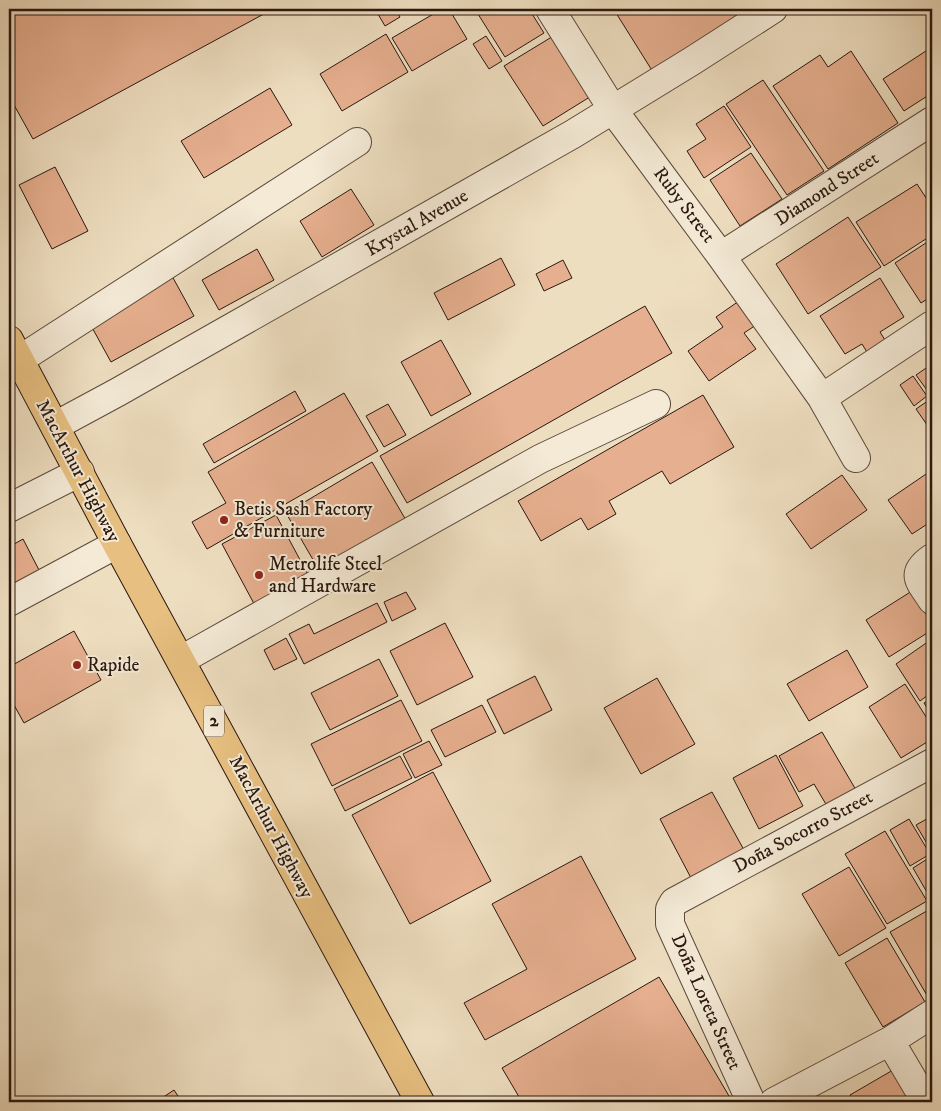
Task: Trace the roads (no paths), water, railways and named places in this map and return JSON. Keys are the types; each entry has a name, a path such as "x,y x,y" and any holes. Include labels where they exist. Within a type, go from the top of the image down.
{"highway":[{"name":"MacArthur Highway","path":"14,350 117,544 420,1102"}],"street":[{"name":"Ruby Street","path":"550,9 613,110 722,256 822,398 856,458"},
{"name":"Krystal Avenue","path":"55,426 613,110 773,9"},
{"name":"Diamond Street","path":"722,256 932,121"},
{"path":"14,350 357,142"},
{"path":"822,398 932,325"},
{"path":"181,660 540,459 656,404"},
{"path":"9,508 80,472"},
{"path":"9,602 117,544"},
{"path":"927,561 918,572 919,579 932,600"},
{"name":"Doña Socorro Street","path":"674,902 932,762"},
{"name":"Doña Loreta Street","path":"674,902 670,909 670,924 751,1102"},
{"path":"774,1102 890,1041 932,1014"},
{"path":"890,1041 926,1102"}],"place":[{"name":"Betis Sash Factory & Furniture","path":"224,520"},
{"name":"Metrolife Steel and Hardware","path":"259,575"},
{"name":"Rapide","path":"77,665"}]}
